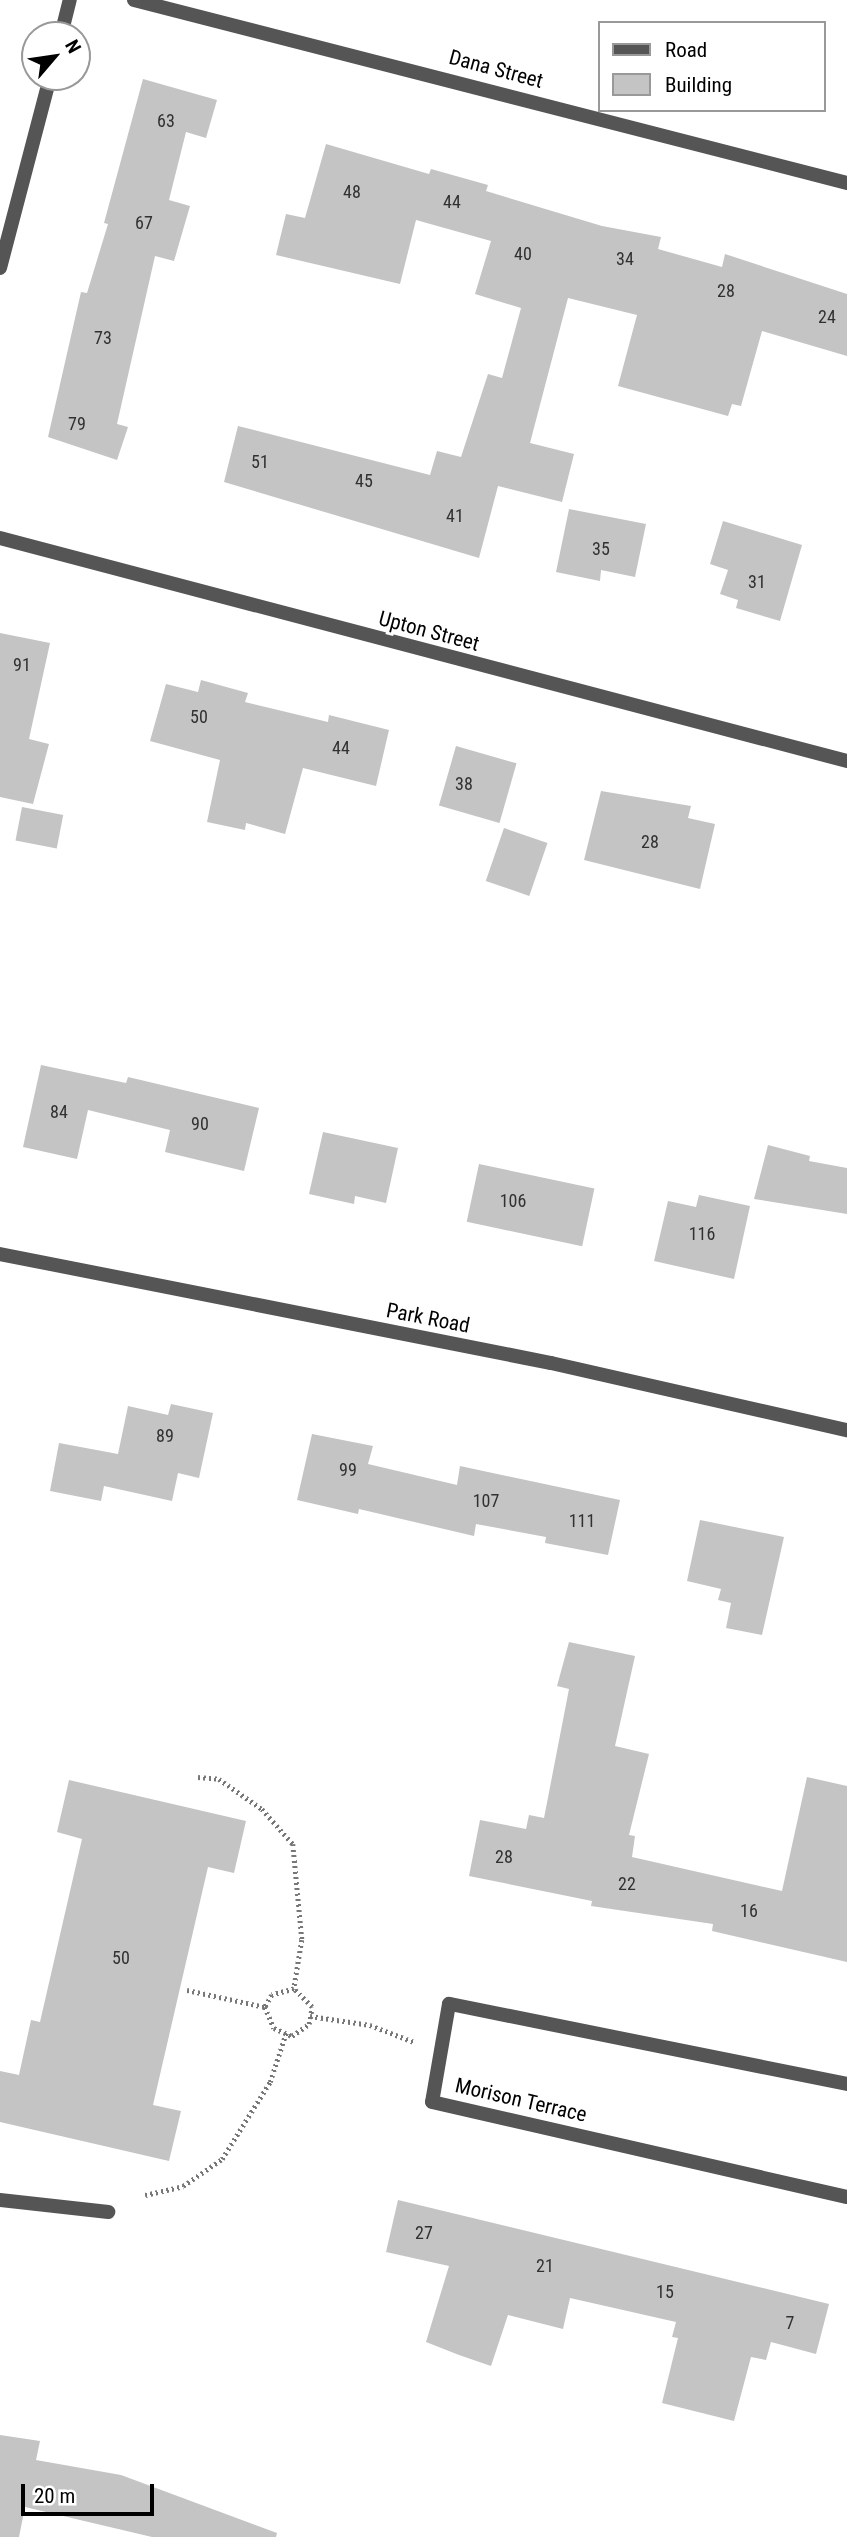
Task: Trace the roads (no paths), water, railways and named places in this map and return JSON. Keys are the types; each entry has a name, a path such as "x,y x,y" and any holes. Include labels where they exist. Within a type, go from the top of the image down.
{"street":[{"path":"65,21 70,0"},
{"name":"Dana Street","path":"134,0 847,183"},
{"path":"0,268 46,91"},
{"name":"Upton Street","path":"0,538 847,761"},
{"name":"Park Road","path":"0,1254 551,1363 847,1430"},
{"name":"Morison Terrace","path":"847,2084 449,2004 432,2102 847,2197"},
{"path":"0,2200 108,2212"}]}
